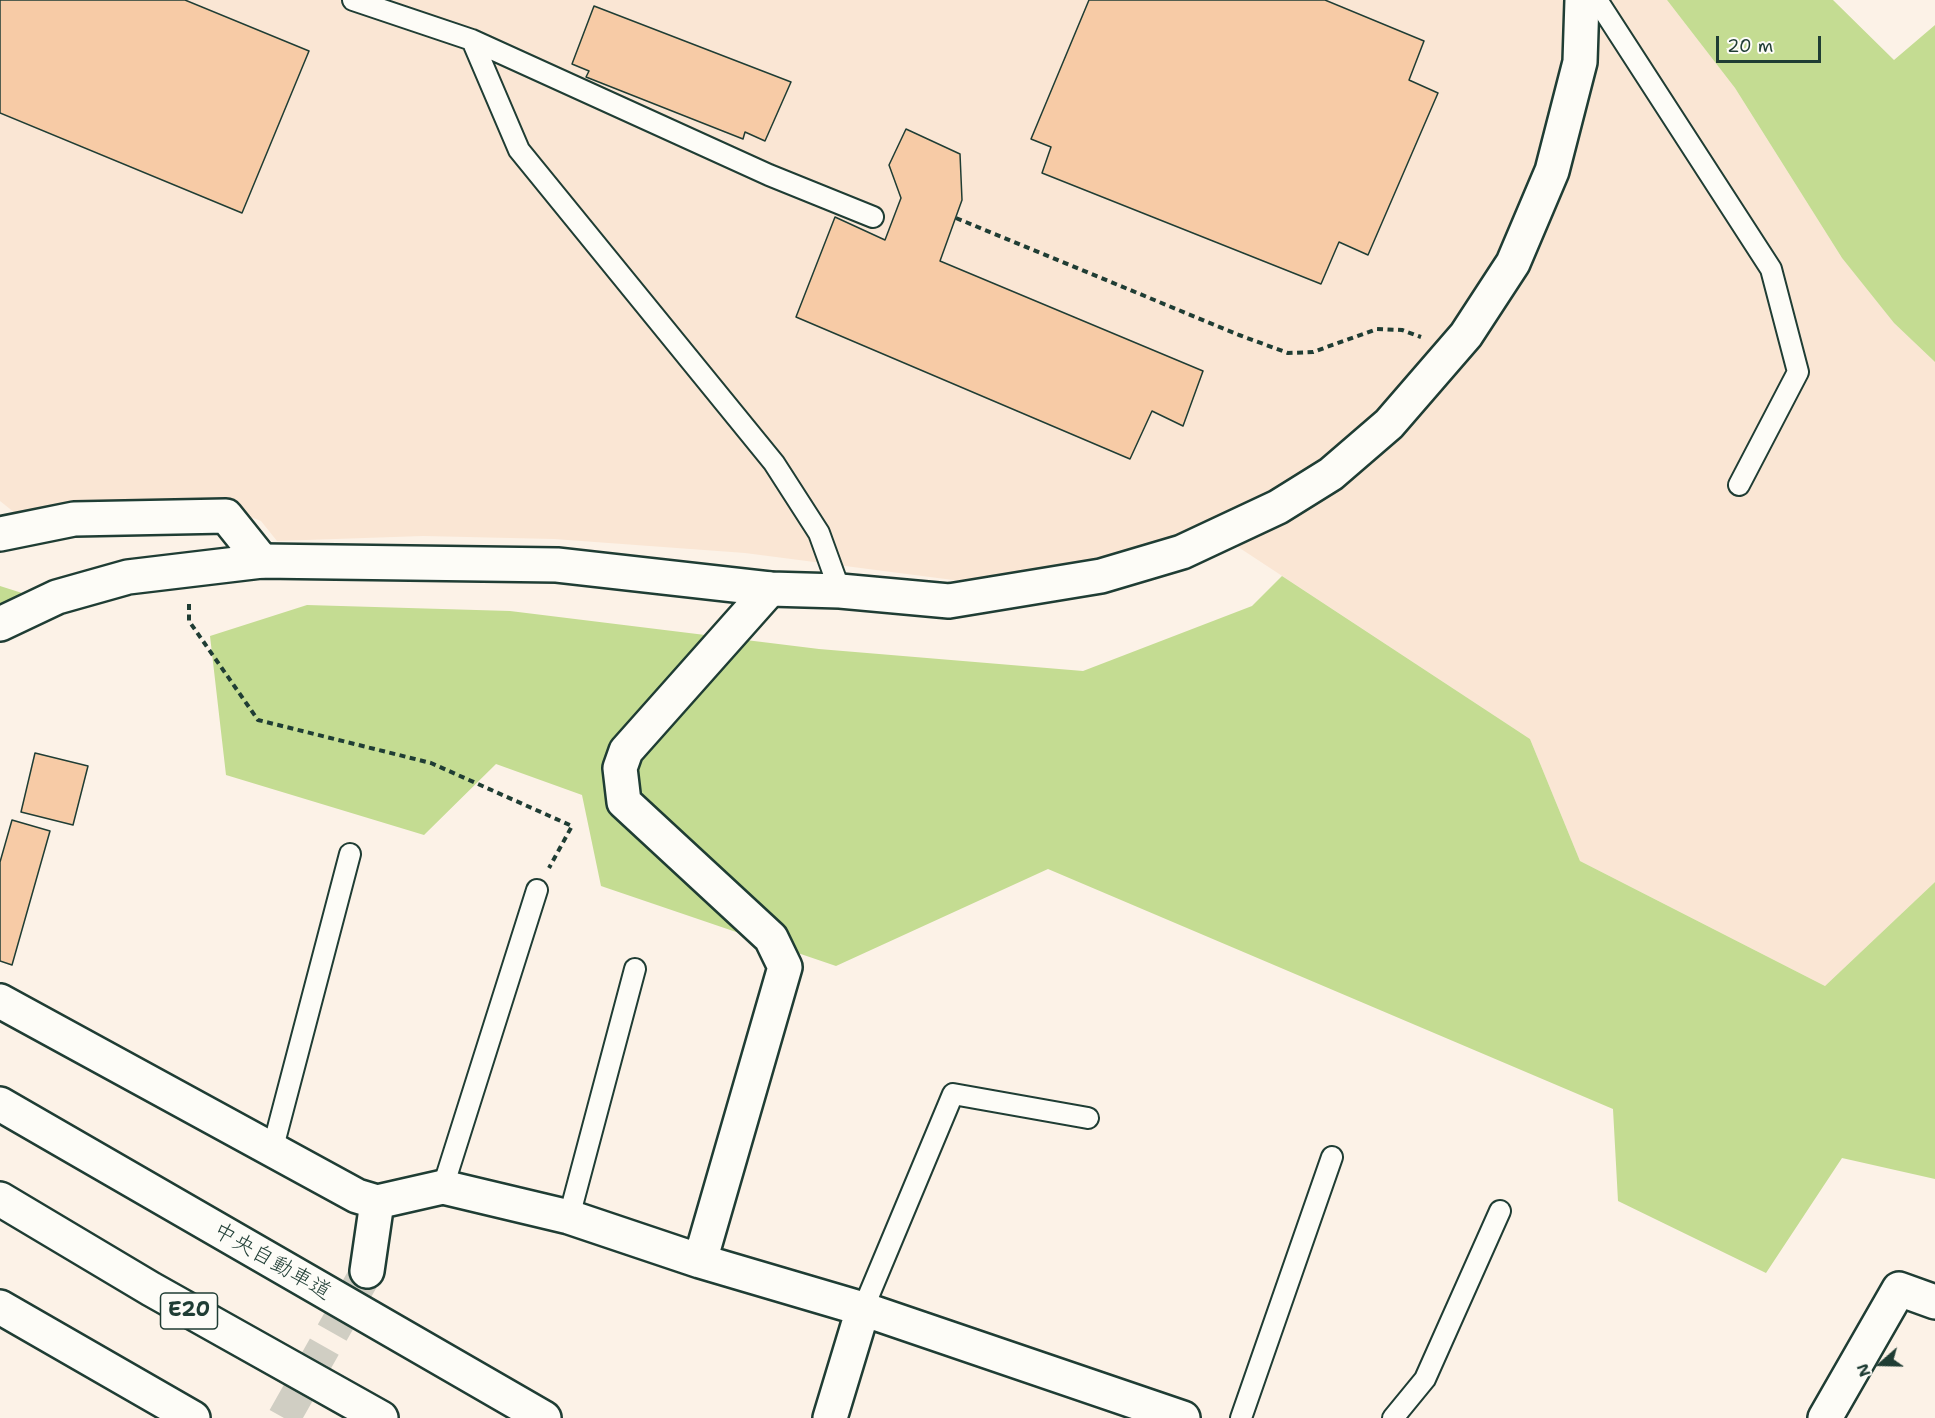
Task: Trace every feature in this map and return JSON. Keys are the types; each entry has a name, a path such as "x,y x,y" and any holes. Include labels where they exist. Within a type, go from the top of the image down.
{"main road":[{"path":"0,624 57,597 129,577 262,561 557,565 770,589 840,591 949,602 1101,576 1182,552 1278,507 1331,474 1389,424 1466,335 1513,263 1552,171 1580,62 1581,0"},
{"path":"0,534 74,519 226,516 262,561"},
{"path":"700,1261 784,967 771,939 624,802 620,768 626,751 770,589"},
{"path":"0,1001 357,1196 377,1202 443,1187 569,1217 700,1261 863,1309 1183,1418"},
{"name":"中央自動車道","path":"0,1104 544,1418"},
{"name":"E20","path":"0,1199 151,1289 381,1418"},
{"path":"368,1271 377,1202"},
{"path":"1825,1418 1899,1290 1935,1302"},
{"path":"0,1306 193,1418"},
{"path":"830,1418 863,1309"}],"lane":[{"path":"353,0 472,40 770,175 873,217"},
{"path":"1598,0 1771,269 1798,372 1739,485"},
{"path":"472,40 519,150 774,463 819,533 840,591"},
{"path":"272,1151 350,854"},
{"path":"443,1187 537,890"},
{"path":"569,1217 635,969"},
{"path":"863,1309 953,1094 1088,1118"},
{"path":"1240,1418 1332,1157"},
{"path":"1393,1418 1425,1379 1500,1211"}],"path":[{"path":"956,218 1288,353 1313,352 1377,329 1402,330 1431,341 1449,354"},
{"path":"190,568 189,621 258,720 431,763 572,826 537,890"}],"shaded area":[{"path":"0,0 1667,0 1735,88 1842,258 1894,323 1935,362 1935,882 1825,986 1580,861 1530,739 1229,541 1159,578 1084,597 745,553 554,539 423,536 277,541 261,521 216,503 136,500 20,517 0,501"}],"green space":[{"path":"1667,0 1833,0 1894,60 1935,25 1935,362 1894,323 1842,258 1735,88"},
{"path":"1282,576 1530,739 1580,861 1825,986 1935,882 1935,1179 1842,1158 1766,1273 1618,1201 1613,1109 1048,869 836,966 601,886 582,795 496,764 424,835 226,775 210,636 307,605 510,611 819,649 1083,671 1252,606"},
{"path":"0,586 22,593 0,612"}],"building":[{"path":"0,0 185,0 309,51 242,213 0,113"},
{"path":"1089,0 1325,0 1424,41 1409,80 1438,93 1368,255 1339,242 1321,284 1042,173 1051,147 1031,139"},
{"path":"594,6 791,82 765,141 745,132 743,139 586,77 589,71 572,64"},
{"path":"906,129 960,154 962,200 940,261 1203,371 1183,426 1152,411 1130,459 796,317 835,217 885,240 901,198 889,165"},
{"path":"35,753 88,766 73,825 21,812"},
{"path":"12,820 50,831 12,965 0,961 0,862"}],"tunnel":[{"path":"284,1418 367,1271"}]}
